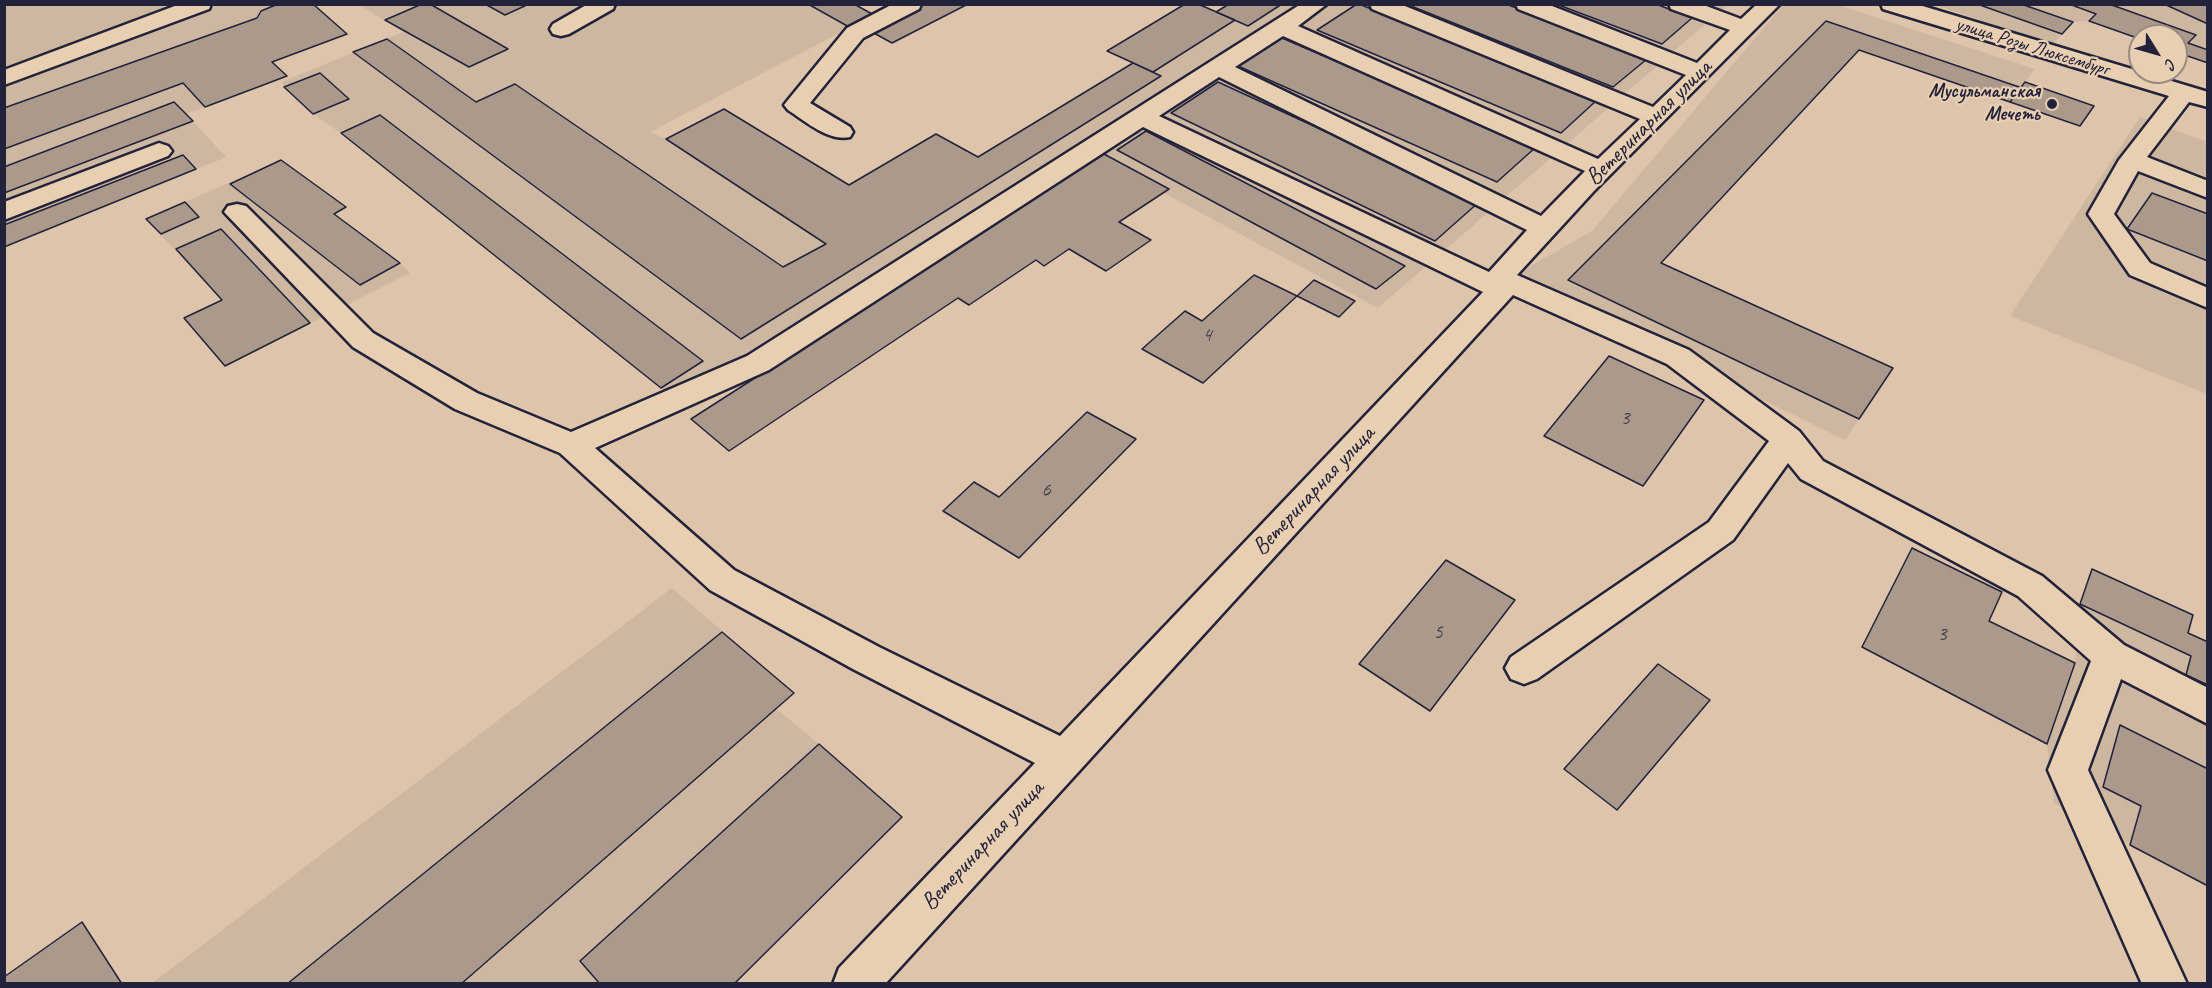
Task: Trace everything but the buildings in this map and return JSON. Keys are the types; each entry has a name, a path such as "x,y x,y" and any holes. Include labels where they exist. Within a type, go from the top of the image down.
{"street":[{"path":"4,78 201,4"},
{"path":"561,29 605,4"},
{"path":"841,132 796,105 855,33 911,4"},
{"path":"571,445 758,363 1317,4"},
{"path":"1380,4 1656,117"},
{"path":"1526,4 1701,73"},
{"path":"1679,4 1744,28"},
{"name":"Ветеринарная улица","path":"855,984 1501,284 1543,226 1603,170 1770,4"},
{"name":"улица Розы Люксембург","path":"1891,4 2208,100"},
{"path":"1282,27 1603,170"},
{"path":"1218,68 1543,226"},
{"path":"2183,93 2132,160 2101,214 2140,269 2208,299"},
{"path":"1142,117 1501,284 1678,357 1788,439 1812,470 2030,586 2111,656 2208,707"},
{"path":"4,212 159,151"},
{"path":"2132,160 2208,190"},
{"path":"237,212 363,340 466,401 571,445 722,580 866,658 1065,758"},
{"path":"1524,668 1721,531 1788,439"},
{"path":"2111,656 2068,770 2165,984"}],"shaded area":[{"path":"5,5 277,5 261,11 257,18 235,26 287,76 186,114 226,157 5,247"},
{"path":"360,5 808,5 849,28 650,132 666,139 826,244 978,157 1133,63 1153,72 1235,21 1229,5 1727,5 1378,308 1078,147 1099,130 671,401 661,388 341,133 313,114 284,87 282,82 403,32"},
{"path":"1783,5 1838,5 2035,69 2010,102 1859,50 1661,262 1893,368 1845,440 1511,277 1592,231"},
{"path":"1935,5 2207,5 2207,63 2188,56 2188,24 2128,24 2128,35 2089,21 2073,22 2053,44"},
{"path":"2140,117 2207,142 2207,394 2010,316"},
{"path":"281,160 346,207 334,214 410,273 225,366 184,318 221,300 146,219"},
{"path":"2092,569 2188,633 2207,642 2207,886 2054,803 2047,744 2075,663 2080,604"},
{"path":"672,588 794,693 776,709 902,817 734,983 151,984"}],"place":[{"name":"Мусульманская Мечеть","path":"2052,104"}]}
